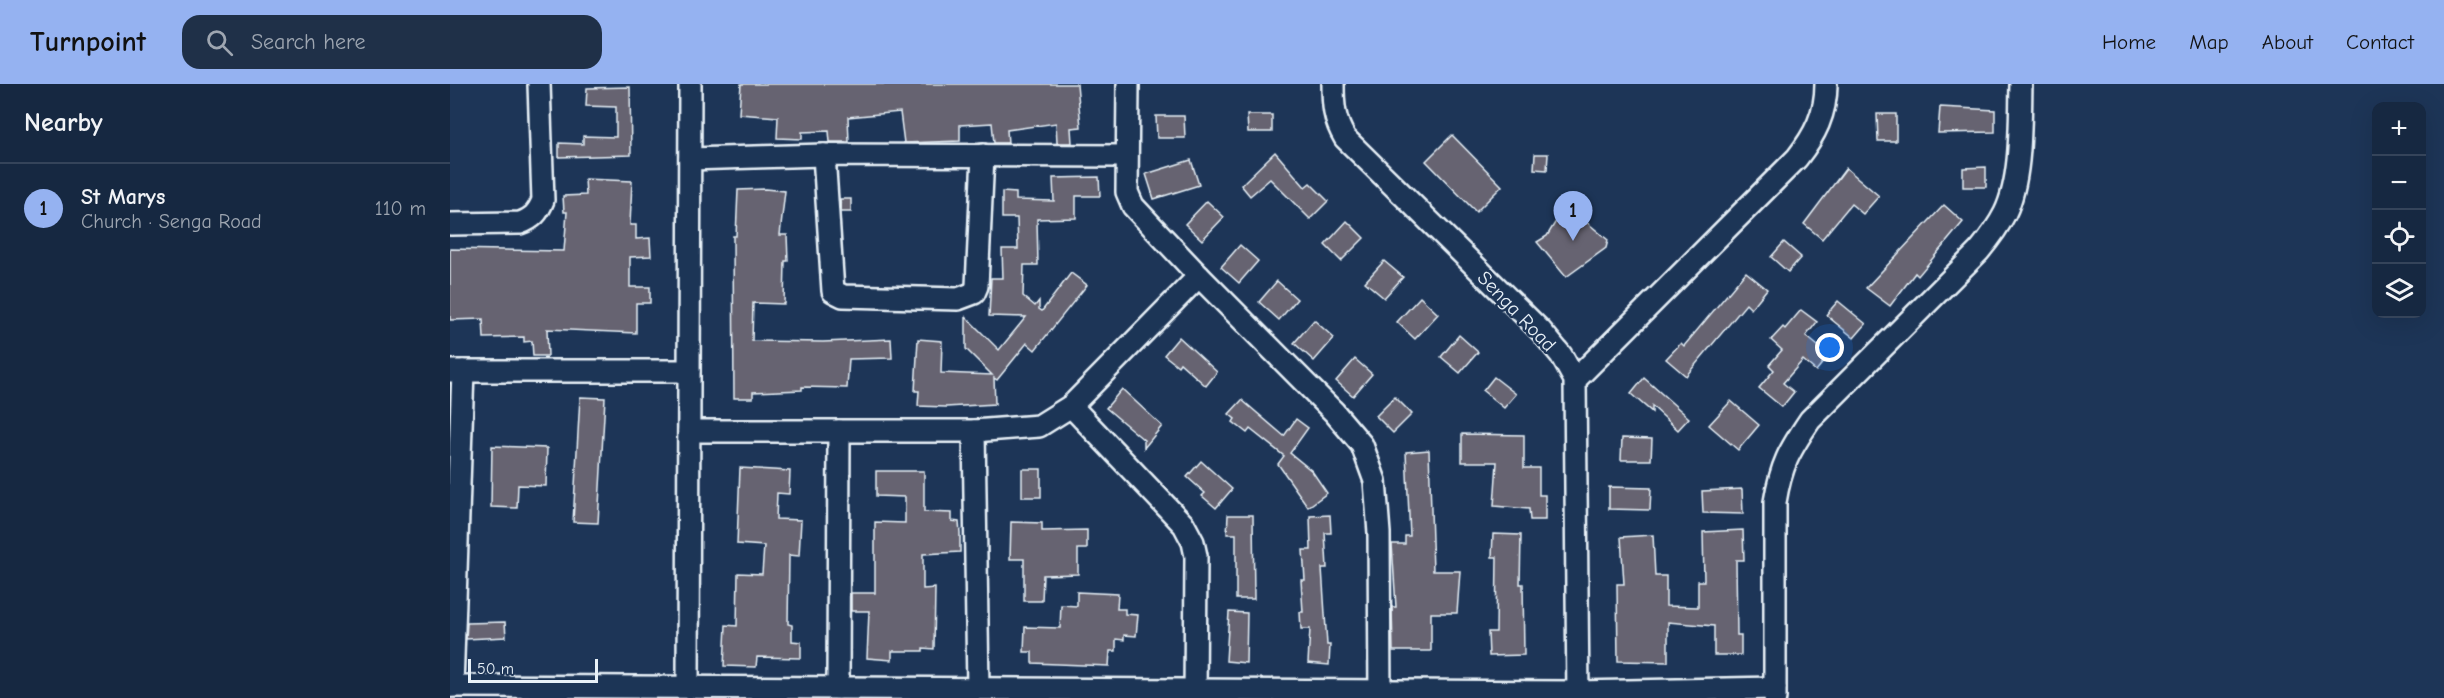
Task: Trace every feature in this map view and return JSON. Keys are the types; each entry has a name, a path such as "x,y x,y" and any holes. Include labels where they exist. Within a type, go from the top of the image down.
{"street":[{"path":"450,224 520,223 529,220 540,208 543,200 539,84"},
{"path":"688,686 690,84"},
{"path":"1128,84 1126,156 1130,201 1199,276 1334,412 1362,445 1369,460 1375,481 1379,533 1380,694"},
{"name":"Senga Road","path":"1333,84 1333,110 1337,125 1345,138 1541,331 1561,355 1575,380 1578,695"},
{"path":"1575,380 1797,158 1820,124 1825,106 1827,84"},
{"path":"689,371 456,371 451,686 978,687 1051,693 1578,695 1775,693 1775,502 1780,470 1791,448 1810,420 1973,257 1996,231 2007,210 2014,180 2019,142 2021,84"},
{"path":"690,159 824,155 1126,156"},
{"path":"824,155 830,286 833,291 843,296 958,299 974,293 977,286 983,155"},
{"path":"689,431 974,430 1039,426 1071,406 1199,276"},
{"path":"1071,406 1168,507 1184,525 1193,542 1196,556 1195,693"},
{"path":"974,430 978,687"},
{"path":"838,688 839,431"}],"building":[{"path":"741,84 1077,84 1081,127 1071,128 1072,143 1057,143 1056,123 1007,130 1008,143 994,143 992,123 960,125 960,141 904,143 900,112 848,117 849,142 830,142 829,131 802,132 802,139 777,138 778,117 739,114"},
{"path":"630,87 631,155 559,157 559,143 583,144 583,136 616,137 616,107 586,106 587,88"},
{"path":"1940,107 1995,110 1995,132 1938,133"},
{"path":"1877,114 1896,114 1896,141 1878,141"},
{"path":"1247,115 1272,115 1272,132 1248,132"},
{"path":"1156,116 1184,116 1185,138 1157,138"},
{"path":"1452,135 1502,186 1476,212 1426,161"},
{"path":"1275,152 1305,187 1310,183 1328,201 1310,219 1270,179 1250,196 1241,185"},
{"path":"1535,154 1548,154 1547,170 1534,169"},
{"path":"1191,160 1199,185 1154,199 1146,174"},
{"path":"1986,167 1986,187 1963,187 1963,168"},
{"path":"1846,168 1879,196 1863,214 1851,204 1822,239 1804,224"},
{"path":"1099,177 1100,196 1076,196 1076,218 1037,219 1038,265 1024,265 1023,296 1035,306 1039,301 1039,309 1042,311 1071,273 1087,285 1035,350 1027,343 997,380 994,378 995,404 918,406 919,391 915,391 918,339 942,341 941,373 992,375 966,349 966,317 999,350 1026,317 989,316 991,278 1003,278 1002,249 1018,249 1017,218 1002,218 1002,192 1016,193 1016,200 1054,201 1053,178"},
{"path":"585,179 632,181 630,225 636,225 636,239 650,238 651,256 630,257 630,287 650,287 650,303 636,303 636,333 547,329 548,356 533,356 532,341 524,342 524,337 484,338 483,319 450,320 450,249 564,251 567,212 564,212 563,196 586,195"},
{"path":"738,190 785,191 780,235 787,235 788,261 785,261 784,304 753,303 752,341 823,342 891,339 892,358 849,359 847,388 802,387 802,390 753,392 753,398 734,398 733,236 736,236"},
{"path":"840,199 851,199 851,212 841,212"},
{"path":"1207,201 1224,217 1202,240 1185,224"},
{"path":"1566,205 1608,240 1606,248 1566,277 1537,242 1547,236"},
{"path":"1944,205 1963,222 1918,276 1915,273 1890,306 1866,288"},
{"path":"1347,221 1364,238 1341,261 1325,245"},
{"path":"1784,242 1801,257 1788,272 1771,257"},
{"path":"1240,245 1258,261 1239,283 1221,267"},
{"path":"1384,261 1403,277 1384,298 1365,282"},
{"path":"1746,272 1767,289 1751,309 1746,304 1686,376 1666,359 1681,343 1684,346"},
{"path":"1277,281 1297,299 1279,320 1259,302"},
{"path":"1420,297 1438,314 1415,339 1397,322"},
{"path":"1838,301 1866,324 1854,338 1826,315"},
{"path":"1801,310 1817,322 1806,336 1829,355 1816,371 1803,360 1783,383 1794,392 1782,407 1759,388 1774,370 1769,365 1782,350 1771,340 1783,327 1785,329"},
{"path":"1314,320 1334,338 1314,361 1294,343"},
{"path":"1459,335 1478,352 1460,373 1441,357"},
{"path":"1179,337 1217,372 1206,386 1180,363 1178,366 1164,355"},
{"path":"1355,359 1372,374 1353,396 1336,381"},
{"path":"1494,377 1516,394 1504,408 1483,391"},
{"path":"1644,378 1689,418 1678,430 1652,406 1652,412 1631,394"},
{"path":"1122,389 1162,426 1144,448 1144,440 1106,408"},
{"path":"580,397 605,398 598,523 573,522"},
{"path":"1395,397 1412,414 1393,433 1376,416"},
{"path":"1242,400 1284,436 1296,419 1308,428 1290,453 1312,471 1327,493 1308,507 1278,464 1284,456 1250,429 1247,433 1233,422 1235,419 1229,414"},
{"path":"1731,401 1759,425 1738,450 1709,425"},
{"path":"1462,434 1524,435 1524,468 1539,468 1539,495 1545,495 1545,520 1530,520 1529,509 1494,506 1497,462 1462,462"},
{"path":"1622,438 1652,439 1651,460 1621,460"},
{"path":"492,446 547,448 546,486 518,485 517,508 491,507"},
{"path":"1429,450 1433,571 1460,571 1457,613 1431,613 1431,651 1393,651 1392,607 1396,607 1392,544 1405,544 1405,536 1410,536 1406,452"},
{"path":"1201,461 1232,489 1216,508 1202,496 1205,493 1187,477"},
{"path":"740,468 790,471 789,494 777,493 776,519 801,520 799,556 789,555 788,624 792,625 792,641 801,642 801,658 757,657 756,667 724,666 726,625 737,626 738,573 762,574 764,546 737,544"},
{"path":"1022,469 1041,469 1041,497 1022,497"},
{"path":"876,471 924,471 924,512 952,513 952,521 959,522 960,533 960,552 923,554 923,589 935,588 934,649 892,651 892,660 867,658 869,611 851,611 851,593 875,593 875,522 905,523 905,497 876,496"},
{"path":"1609,487 1651,488 1650,510 1609,509"},
{"path":"1742,489 1743,514 1703,513 1702,491"},
{"path":"1228,515 1253,515 1254,599 1236,599 1236,534 1227,534"},
{"path":"1330,515 1331,533 1325,533 1327,568 1322,568 1327,645 1330,645 1329,665 1308,663 1310,629 1301,629 1300,612 1303,612 1301,580 1305,580 1303,550 1311,550 1310,516"},
{"path":"1011,522 1042,523 1042,531 1087,530 1087,549 1078,549 1078,574 1043,575 1042,601 1024,601 1024,559 1010,559"},
{"path":"1743,530 1744,560 1736,560 1737,635 1741,635 1741,655 1714,655 1714,626 1668,622 1668,662 1618,661 1617,584 1624,584 1621,537 1653,535 1655,576 1666,576 1666,606 1698,607 1698,581 1704,581 1703,532"},
{"path":"1493,534 1521,535 1520,584 1523,584 1524,655 1489,656 1488,632 1496,632 1497,557 1492,557"},
{"path":"1077,592 1118,594 1117,609 1125,609 1125,614 1138,615 1136,636 1124,635 1124,640 1116,639 1116,651 1110,651 1109,666 1032,663 1032,652 1024,652 1025,627 1060,628 1061,605 1077,606"},
{"path":"1229,612 1247,613 1246,663 1226,661"},
{"path":"505,622 506,637 466,639 467,623"}],"place":[{"name":"St Marys","path":"1573,241"}]}
